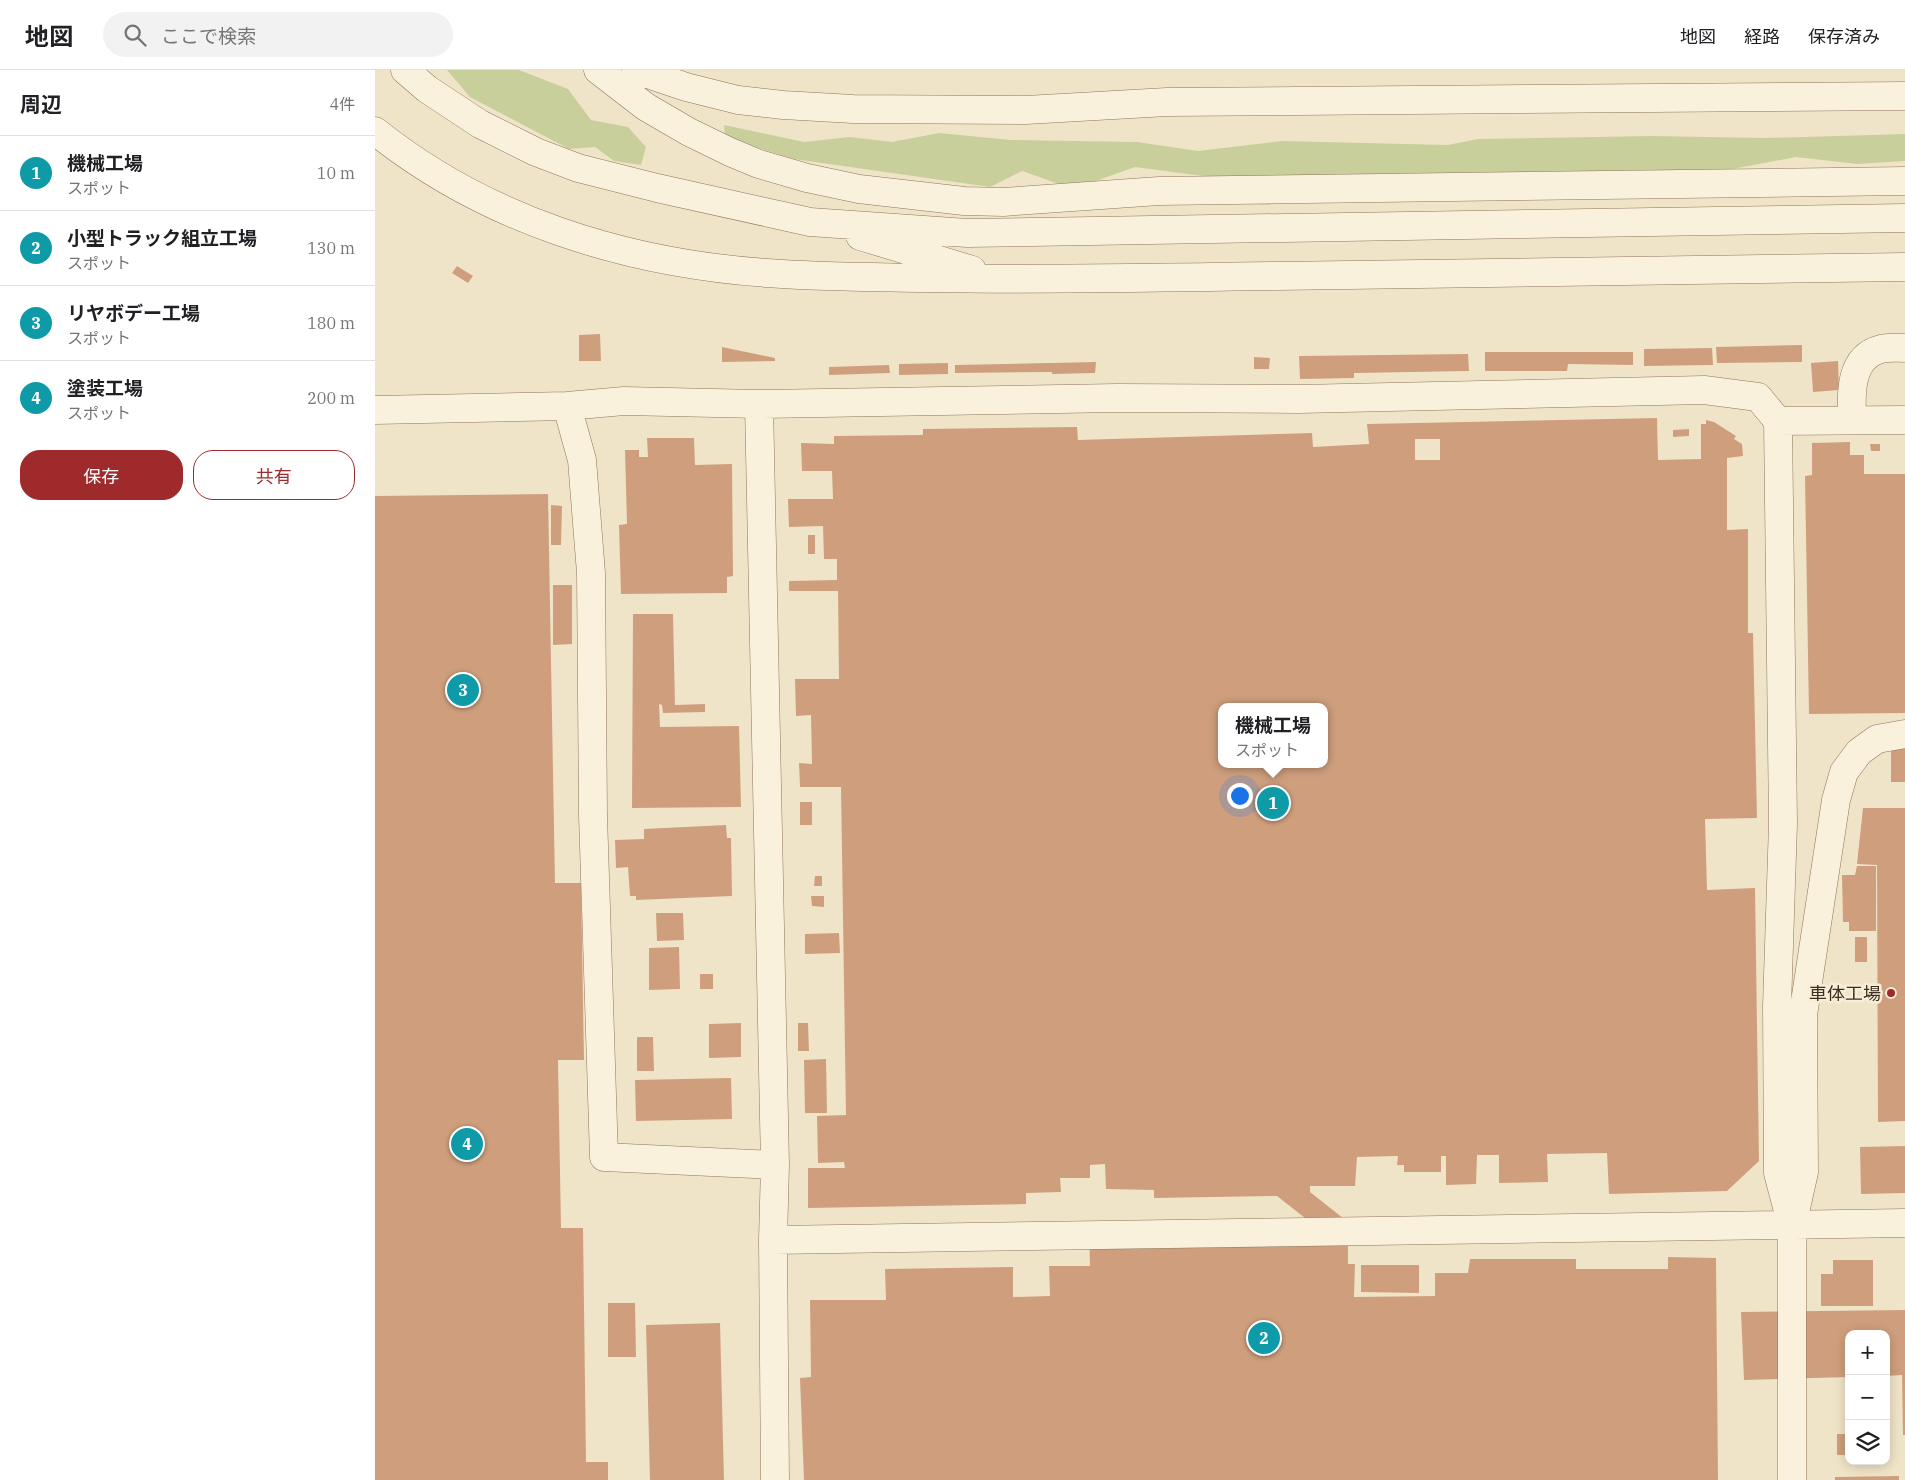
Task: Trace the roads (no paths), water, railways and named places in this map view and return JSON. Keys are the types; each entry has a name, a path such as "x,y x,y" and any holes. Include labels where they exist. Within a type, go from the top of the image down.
{"lane":[{"path":"405,70 427,89 480,124 536,152 578,168 657,188 810,222 1005,280"},
{"path":"598,70 646,107 689,132 759,164 807,178 859,189 964,201 1003,202 1159,191 1905,181"},
{"path":"636,70 686,88 738,100 853,109 1025,110 1167,102 1905,96"},
{"path":"375,131 435,174 464,191 500,209 546,228 590,242 657,258 763,273 1005,280 1905,267"},
{"path":"810,222 967,233 1905,218"},
{"path":"1852,420 1851,392 1855,373 1861,363 1876,350 1883,348 1905,348"},
{"path":"375,410 567,406 624,401 759,404 1117,398 1299,399 1704,390 1758,397 1778,421 1783,824 1777,1006 1778,1173 1792,1226"},
{"path":"759,404 775,1165 773,1240 775,1480"},
{"path":"567,406 582,460 591,573 593,815 604,1157 775,1165"},
{"path":"1778,421 1905,420"},
{"path":"1792,1480 1792,1226 1804,1172 1803,1016 1836,800 1844,772 1859,752 1877,739 1902,735"},
{"path":"773,1240 1905,1224"}],"place":[{"name":"リヤボデー工場","path":"463,690"},
{"name":"機械工場","path":"1273,803"},
{"name":"車体工場","path":"1891,993"},
{"name":"塗装工場","path":"467,1144"},
{"name":"小型トラック組立工場","path":"1264,1338"}]}
